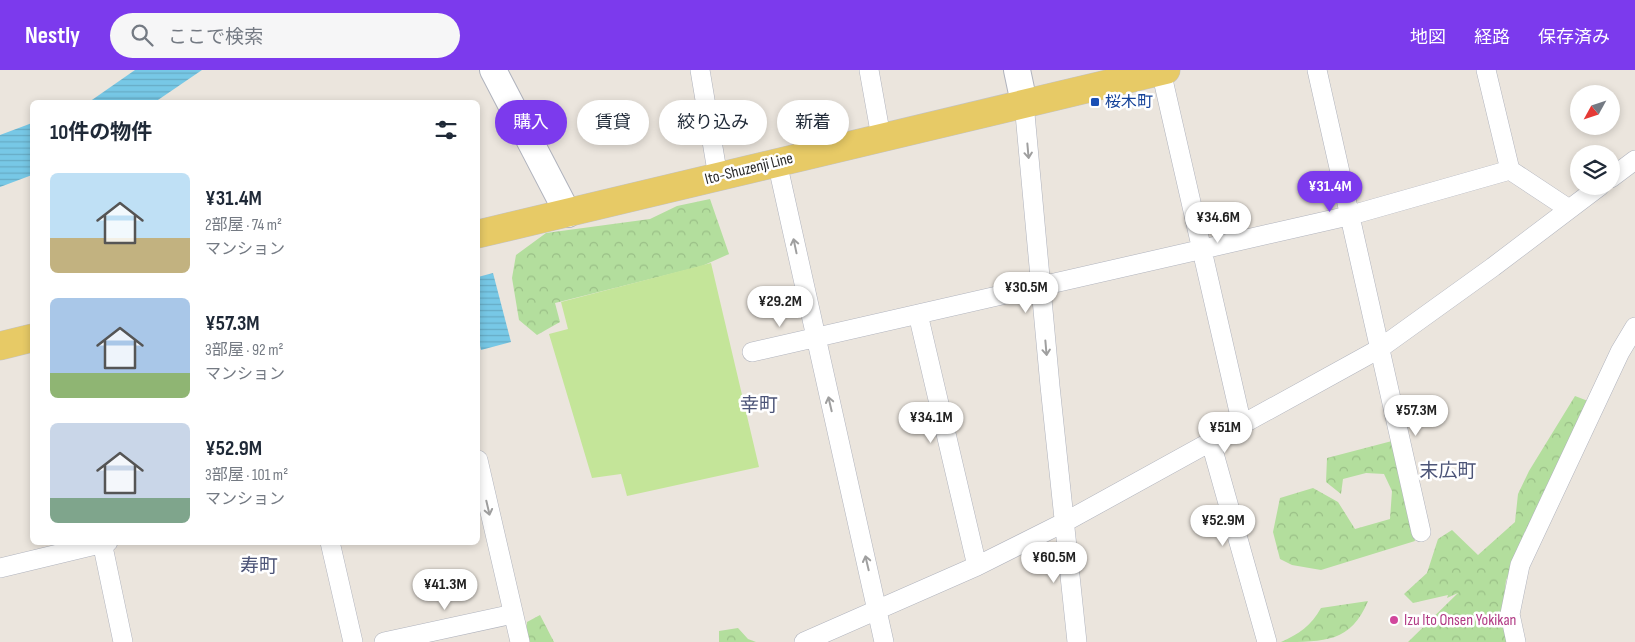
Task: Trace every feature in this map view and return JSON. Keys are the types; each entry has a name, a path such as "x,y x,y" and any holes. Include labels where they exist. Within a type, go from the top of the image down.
{"main road":[{"name":"Ito-Shuzenji Line","path":"480,234 1163,71"},
{"path":"0,346 30,338"}],"street":[{"path":"493,70 568,214"},
{"path":"700,70 718,176"},
{"path":"869,70 881,137"},
{"path":"1017,70 1024,103 1040,286 1077,642"},
{"path":"1317,70 1348,216 1421,532"},
{"path":"1486,70 1510,170 1569,209"},
{"path":"1163,71 1242,424"},
{"path":"1620,171 1635,160"},
{"path":"777,162 884,642"},
{"path":"752,352 1348,216 1510,170"},
{"path":"804,642 977,566 1065,522 1211,443 1379,348 1493,268 1588,195"},
{"path":"918,314 977,566"},
{"path":"1516,642 1510,614 1520,565 1620,352 1634,331"},
{"path":"1211,443 1268,642"},
{"path":"480,469 520,642"},
{"path":"0,568 96,545"},
{"path":"104,545 123,642"},
{"path":"331,545 353,642"},
{"path":"384,642 513,614"}],"green space":[{"path":"710,199 729,254 702,266 555,303 560,322 537,335 519,320 512,278 516,255 546,233 650,219 677,206"},
{"path":"711,263 759,467 627,496 621,474 592,478 549,334 568,329 561,302"},
{"path":"1575,396 1588,401 1523,549 1506,580 1504,598 1514,642 1408,642 1458,593 1447,598 1448,595 1413,603 1404,594 1427,573 1438,539 1452,530 1478,555 1515,522 1518,494 1529,471"},
{"path":"1392,441 1408,518 1415,541 1321,570 1292,565 1280,559 1273,532 1280,498 1313,488 1338,502 1355,529 1390,519 1392,491 1384,474 1366,473 1343,479 1341,494 1326,482 1327,458"},
{"path":"1368,601 1353,625 1335,637 1323,640 1281,642 1304,629 1321,608"},
{"path":"540,615 554,642 525,642 527,622"},
{"path":"738,628 748,639 756,642 719,642 719,631"}],"water":[{"path":"135,70 202,70 158,100 92,100"},
{"path":"30,124 30,176 0,187 0,135"},
{"path":"493,273 511,342 481,350 480,346 480,276"}],"place":[{"name":"桜木町","path":"1095,102"},
{"name":"Izu Ito Onsen Yokikan","path":"1394,620"}],"district":[{"name":"幸町","path":"759,405"},
{"name":"末広町","path":"1448,471"},
{"name":"寿町","path":"259,566"}]}
